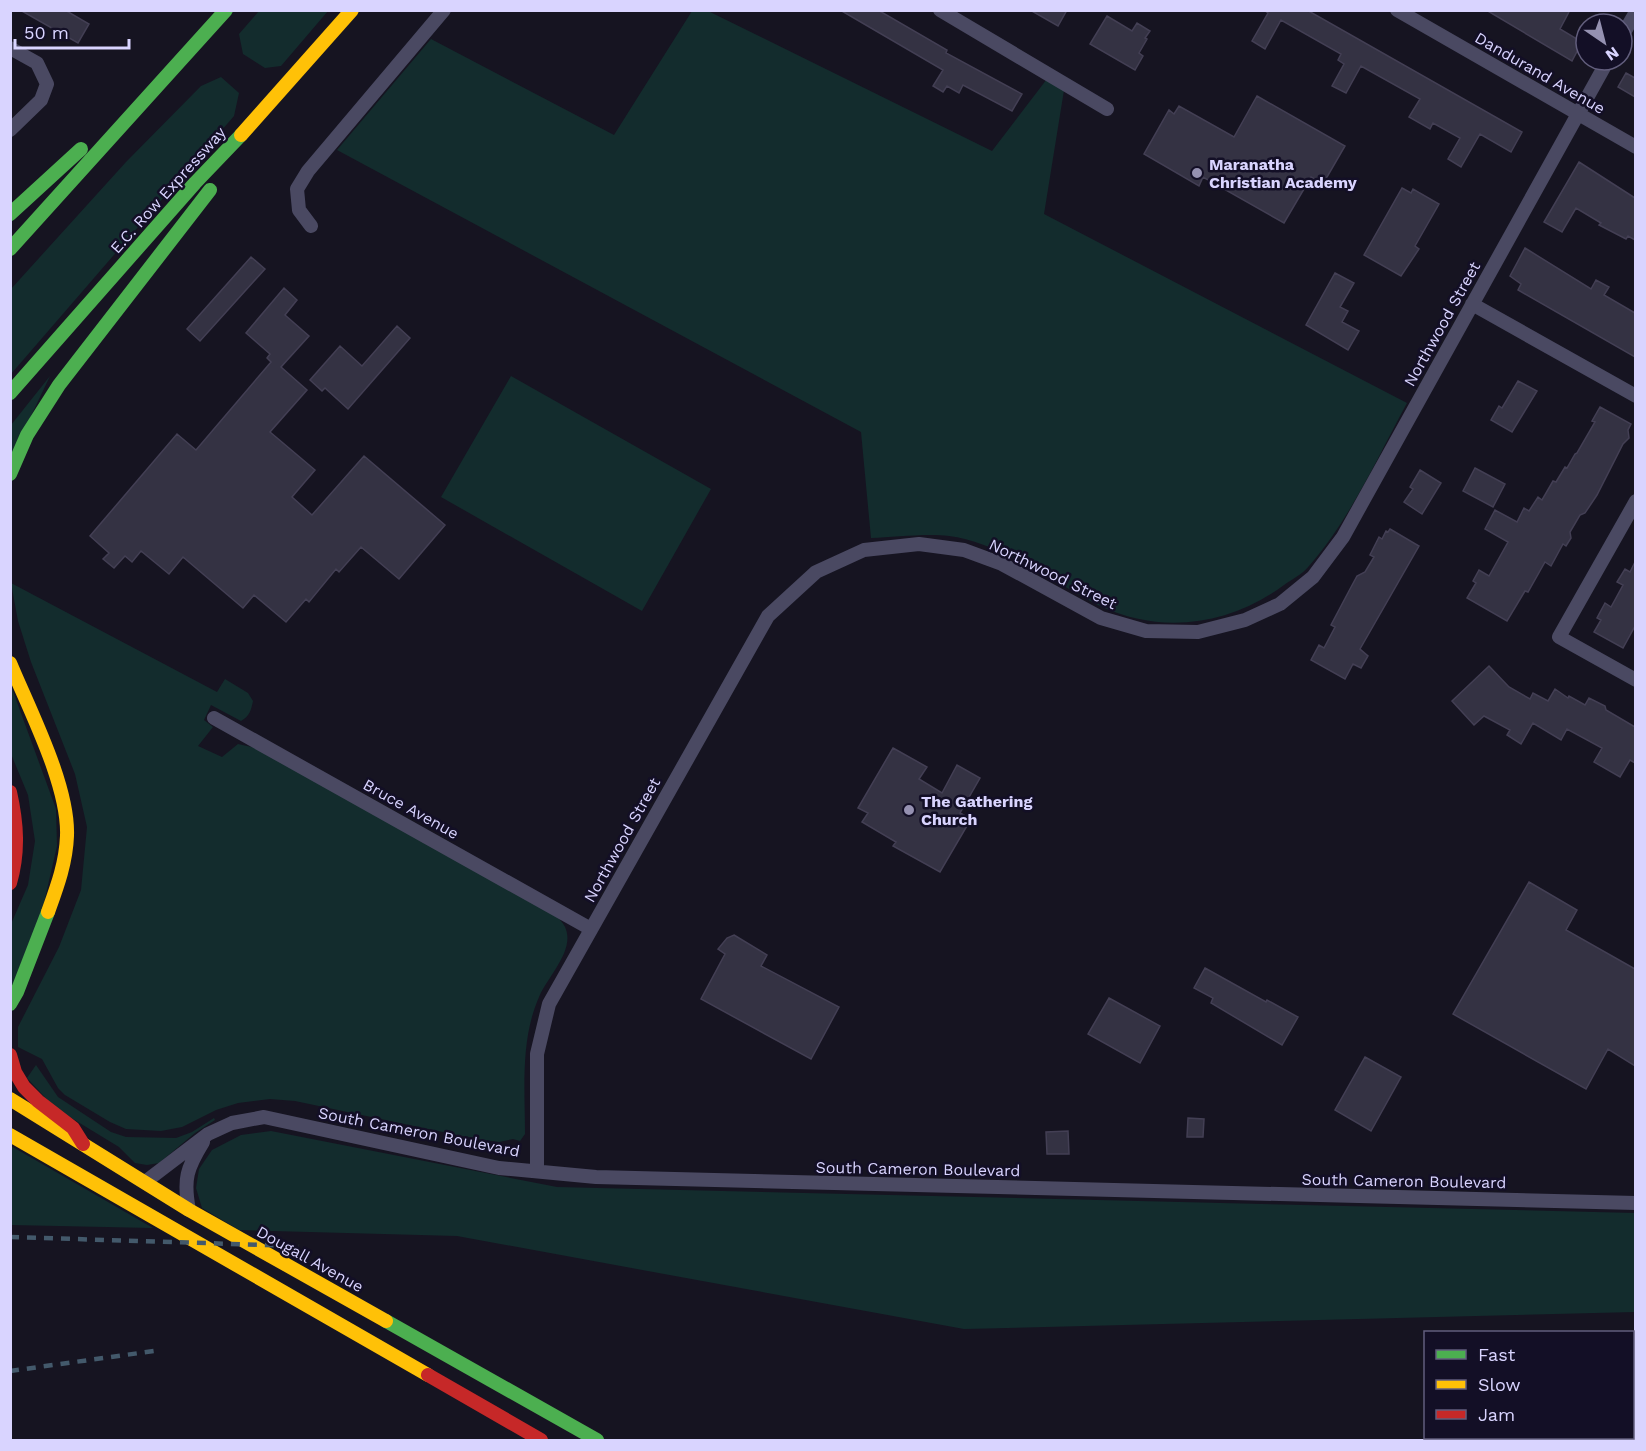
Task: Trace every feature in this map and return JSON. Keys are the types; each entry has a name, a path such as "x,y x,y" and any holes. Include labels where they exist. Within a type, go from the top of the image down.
{"main road":[{"path":"10,249 226,10"},
{"name":"E.C. Row Expressway","path":"10,393 195,183 270,104 352,10"},
{"path":"10,214 201,39"},
{"path":"10,474 27,435 53,393 207,194 270,104"},
{"path":"10,663 56,774 64,805 67,837 61,878 14,1004"},
{"path":"10,792 17,820 18,841 10,883"},
{"path":"10,1055 15,1072 24,1087 73,1128 83,1144"},
{"name":"Dougall Avenue","path":"10,1100 189,1210 597,1440"},
{"path":"10,1135 541,1440"}],"street":[{"path":"311,226 299,210 297,189 308,171 444,10"},
{"path":"940,10 1107,110"},
{"name":"Dandurand Avenue","path":"1397,10 1635,147"},
{"path":"10,48 37,63 46,84 41,100 10,130"},
{"name":"Northwood Street","path":"537,1171 537,1054 549,1004 768,616 816,572 864,550 919,544 964,550 1002,564 1101,618 1146,631 1198,632 1245,620 1280,604 1313,577 1343,537 1601,72"},
{"path":"1472,304 1635,396"},
{"path":"1635,501 1559,637 1635,680"},
{"name":"Bruce Avenue","path":"214,717 591,929"},
{"name":"South Cameron Boulevard","path":"145,1182 208,1134 232,1123 264,1117 499,1168 596,1177 1635,1203"},
{"path":"189,1210 185,1188 187,1174 194,1156 208,1134"}],"green space":[{"path":"259,11 328,11 281,66 265,68 243,54 239,34"},
{"path":"692,11 708,11 992,151 1050,75 1065,84 1044,214 1407,403 1351,508 1307,569 1263,599 1241,609 1218,617 1171,623 1147,621 1100,606 1007,555 968,540 931,535 871,538 861,432 337,150 431,39 614,135"},
{"path":"221,77 239,93 234,116 11,374 11,289 126,162 201,86"},
{"path":"50,376 11,458 11,425"},
{"path":"511,376 711,489 642,611 441,497"},
{"path":"11,583 217,692 225,679 248,693 253,701 252,707 241,721 211,705 204,720 213,727 198,746 222,757 238,744 256,748 557,917 565,926 566,947 533,1013 526,1048 525,1134 520,1141 513,1139 499,1142 476,1139 295,1101 270,1099 238,1103 216,1110 182,1127 161,1131 126,1129 65,1095 58,1088 42,1059 18,1047 18,1027 59,947 81,890 87,827 75,774 31,662 18,621"},
{"path":"10,683 56,809 57,846 43,907 11,989 11,924 28,885 35,841 28,795 11,754"},
{"path":"36,1065 58,1097 111,1132 126,1137 176,1138 192,1132 214,1118 215,1120 195,1133 159,1163 147,1165 135,1163 119,1147 55,1108 27,1078"},
{"path":"271,1131 557,1187 1635,1213 1635,1312 964,1329 457,1236 239,1230 202,1208 196,1188 199,1169 212,1150 241,1135"},
{"path":"11,1146 153,1228 11,1225"}],"building":[{"path":"20,10 65,10 89,24 78,43"},
{"path":"840,10 878,10 947,50 946,53 1022,94 1012,111 963,85 959,93 947,86 943,92 933,86 943,70"},
{"path":"1030,10 1067,10 1058,26"},
{"path":"1264,10 1307,10 1522,132 1511,152 1480,134 1461,167 1448,159 1460,138 1433,123 1430,129 1409,117 1420,99 1361,66 1346,93 1332,86 1344,64 1338,60 1341,54 1281,20 1265,49 1252,41 1268,13"},
{"path":"1486,10 1570,10 1560,29 1574,37 1572,61"},
{"path":"1107,16 1132,31 1137,23 1150,31 1139,53 1143,56 1135,70 1090,44"},
{"path":"1626,73 1635,78 1635,97 1618,87"},
{"path":"1257,96 1345,146 1323,184 1311,177 1284,223 1203,177 1199,186 1144,154 1169,110 1174,114 1179,106 1234,137"},
{"path":"1579,162 1635,198 1635,240 1628,236 1626,239 1599,225 1601,223 1576,208 1562,232 1544,222"},
{"path":"1402,188 1411,193 1413,189 1439,204 1415,246 1419,249 1401,276 1364,255"},
{"path":"1525,248 1591,289 1596,280 1609,287 1604,295 1635,313 1635,357 1518,290 1521,284 1510,276"},
{"path":"251,257 265,269 200,341 187,329"},
{"path":"1335,273 1354,283 1340,307 1348,311 1342,322 1359,331 1348,350 1306,325"},
{"path":"284,288 297,300 285,315 309,336 281,367 307,390 270,432 315,470 292,497 312,515 364,456 445,525 399,579 361,547 339,572 336,569 309,602 306,599 286,622 254,595 243,608 183,557 169,574 141,551 132,562 125,556 114,568 103,559 109,553 90,536 177,434 196,450 271,362 267,358 270,354 246,333"},
{"path":"397,326 410,338 348,409 325,388 322,391 310,380 340,346 362,366"},
{"path":"1518,381 1537,391 1512,432 1491,420 1499,406 1502,408"},
{"path":"1600,407 1631,424 1628,430 1629,438 1623,444 1597,495 1585,513 1580,515 1570,532 1571,538 1566,546 1563,544 1551,566 1545,562 1528,592 1525,591 1507,621 1467,598 1476,583 1473,581 1479,570 1489,576 1508,542 1485,529 1495,510 1517,522 1524,508 1529,511 1538,497 1542,500 1553,481 1556,482 1577,453 1595,422 1592,421"},
{"path":"1475,468 1505,484 1493,507 1463,491"},
{"path":"1420,470 1441,483 1422,514 1404,502 1413,489 1410,487"},
{"path":"1390,529 1419,546 1360,649 1368,656 1361,668 1353,664 1345,679 1311,660 1319,645 1324,648 1335,627 1331,625 1357,576 1365,572 1374,557 1370,555 1379,537 1382,539 1386,531"},
{"path":"1635,562 1635,626 1623,648 1594,632 1601,620 1597,618 1605,603 1611,607 1623,585 1617,582 1625,569 1630,572"},
{"path":"1489,666 1509,687 1530,699 1533,693 1548,701 1555,689 1568,698 1569,696 1585,705 1589,698 1605,706 1606,710 1635,727 1635,763 1630,760 1620,777 1594,762 1602,748 1567,729 1561,740 1533,723 1521,744 1507,735 1510,730 1484,716 1474,725 1452,701"},
{"name":"The Gathering Church","path":"893,748 927,767 919,779 942,793 957,765 980,778 960,813 971,819 940,872 893,846 896,842 862,822 868,813 858,808"},
{"path":"1529,882 1577,910 1566,930 1635,969 1635,1066 1608,1049 1586,1089 1453,1014"},
{"path":"734,935 767,955 761,966 839,1007 811,1059 701,999 725,954 718,949 727,938"},
{"path":"1205,968 1298,1017 1282,1045 1211,1003 1213,998 1194,988"},
{"path":"1109,998 1160,1026 1140,1063 1088,1034"},
{"path":"1365,1057 1401,1077 1371,1131 1335,1110"},
{"path":"1188,1118 1204,1119 1203,1137 1187,1137"},
{"path":"1068,1131 1069,1154 1047,1154 1046,1132"}],"railway":[{"path":"10,1237 299,1246"},
{"path":"10,1371 154,1351"}],"traffic: fast":[{"path":"10,249 226,10"},
{"path":"10,393 195,183 241,135"},
{"path":"10,214 81,149"},
{"path":"10,474 27,435 59,385 210,190"},
{"path":"10,1004 17,992 48,912"},
{"path":"386,1321 597,1440"}],"traffic: slow":[{"path":"241,135 352,10"},
{"path":"10,663 47,749 62,795 66,816 65,856 48,912"},
{"path":"10,1099 189,1210 386,1321"},
{"path":"10,1135 428,1375"}],"traffic: jam":[{"path":"10,792 16,838 15,860 10,883"},
{"path":"10,1055 15,1072 24,1087 73,1128 83,1144"},
{"path":"428,1375 541,1440"}],"place":[{"name":"Maranatha Christian Academy","path":"1197,173"},
{"name":"The Gathering Church","path":"909,810"}]}
